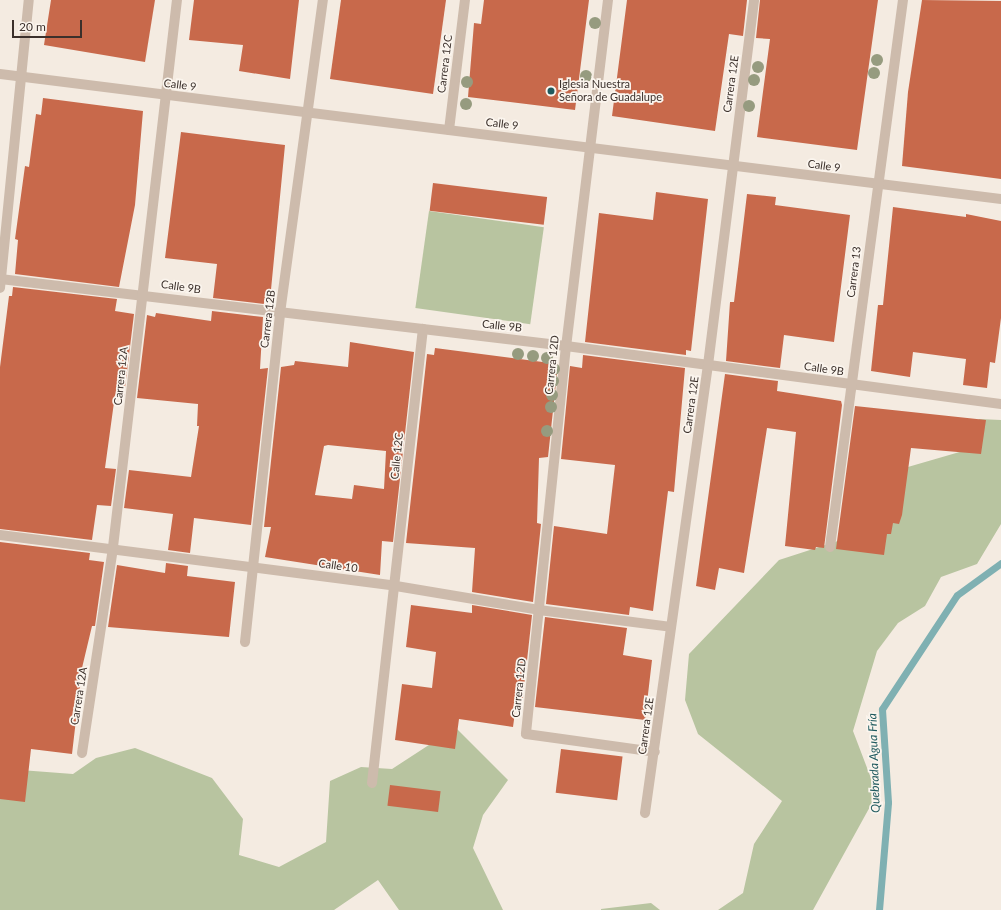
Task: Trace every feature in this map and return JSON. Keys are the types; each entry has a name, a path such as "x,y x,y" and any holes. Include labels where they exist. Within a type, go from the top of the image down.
{"street":[{"path":"0,282 5,193 22,77 29,0"},
{"name":"Carrera 12A","path":"82,753 113,547 177,0"},
{"name":"Carrera 12B","path":"245,642 280,313 310,112 323,0"},
{"name":"Carrera 12C","path":"450,130 465,0"},
{"name":"Carrera 12D","path":"608,0 592,148 566,346 526,734 655,752"},
{"name":"Carrera 12E","path":"645,813 655,752 708,365 754,0"},
{"name":"Carrera 13","path":"830,547 903,0"},
{"name":"Calle 9","path":"0,74 165,96 310,112 732,165 878,185 1001,199"},
{"name":"Calle 9B","path":"0,282 142,294 280,313 566,346 1001,404"},
{"name":"Calle 12C","path":"372,783 396,586 423,330"},
{"name":"Calle 10","path":"0,535 113,547 253,566 396,586 539,610 671,627"}],"green space":[{"path":"429,211 544,227 530,324 415,308"},
{"path":"979,419 1001,420 1001,524 977,564 941,577 925,606 898,623 877,651 853,731 877,794 813,910 718,910 743,893 754,844 782,801 698,734 685,700 689,654 779,560 847,538 901,469 963,451"},
{"path":"450,722 508,780 483,815 473,848 503,910 399,910 378,880 334,910 0,910 0,786 7,769 73,774 96,758 135,748 212,778 243,819 239,855 279,867 326,842 330,781 361,767 392,769 435,741"},
{"path":"651,903 660,910 601,910 601,909"}],"building":[{"path":"51,0 155,0 145,62 44,45"},
{"path":"194,0 299,0 290,79 239,71 243,45 189,40"},
{"path":"341,0 446,0 433,94 330,79"},
{"path":"484,0 589,0 575,110 468,97 474,23 481,24"},
{"path":"627,0 747,0 743,36 729,34 715,131 612,116"},
{"path":"760,0 878,0 857,150 757,137 770,39 756,38"},
{"path":"922,0 1001,1 1001,179 902,166 908,92"},
{"path":"43,98 143,111 135,205 119,287 15,274 18,240 15,239 25,166 29,167 36,114 41,115"},
{"path":"181,132 285,145 270,300 264,300 264,304 213,298 217,264 165,258"},
{"path":"433,183 547,197 544,225 430,211"},
{"path":"656,192 708,199 691,351 686,350 686,355 585,342 599,213 653,220"},
{"path":"747,194 776,197 775,205 850,215 834,342 784,335 780,368 726,361 730,302 734,302"},
{"path":"893,207 966,217 966,214 1001,221 1001,318 995,363 990,362 987,388 963,385 966,359 913,352 910,377 871,371 878,305 883,305"},
{"path":"13,287 117,299 115,311 134,314 124,396 115,395 105,468 116,469 111,506 97,505 92,540 0,529 0,367 9,296 12,296"},
{"path":"212,311 263,317 260,369 268,368 251,525 194,518 190,553 168,550 173,514 124,508 129,470 191,477 199,426 197,426 198,404 137,398 147,315 155,317 156,313 211,321"},
{"path":"350,342 414,352 393,542 382,541 380,575 265,557 271,527 264,527 281,367 294,365 295,361 348,367","holes":["328,445 386,451 384,489 354,485 352,499 315,495 324,446"]},
{"path":"435,348 558,364 548,457 539,458 537,523 541,524 533,602 472,592 475,548 406,543 427,354 434,355"},
{"path":"583,355 685,368 674,492 668,491 653,611 630,607 629,615 546,604 554,526 607,534 615,465 561,459 570,366 582,368"},
{"path":"725,374 778,381 777,391 841,401 842,405 824,548 816,547 815,550 785,546 796,432 767,428 744,573 719,568 715,590 696,586"},
{"path":"855,406 986,420 981,454 911,448 902,515 899,524 893,523 891,534 887,534 884,555 836,549"},
{"path":"0,542 90,553 89,560 104,562 95,626 92,626 82,668 72,754 31,749 25,802 0,799"},
{"path":"166,563 188,566 187,576 235,582 229,637 108,627 117,565 165,573"},
{"path":"411,605 472,613 472,605 532,615 522,706 516,705 513,727 459,719 455,749 395,740 402,684 432,688 436,652 406,647"},
{"path":"545,617 627,628 623,655 652,660 645,720 535,707"},
{"path":"561,749 623,757 617,800 556,793"},
{"path":"390,785 441,791 438,812 387,806"}],"waterway":[{"name":"Quebrada Agua Fría","path":"879,910 888,802 882,709 957,595 1001,563"}],"place":[{"name":"Iglesia Nuestra Señora de Guadalupe","path":"551,91"}]}
